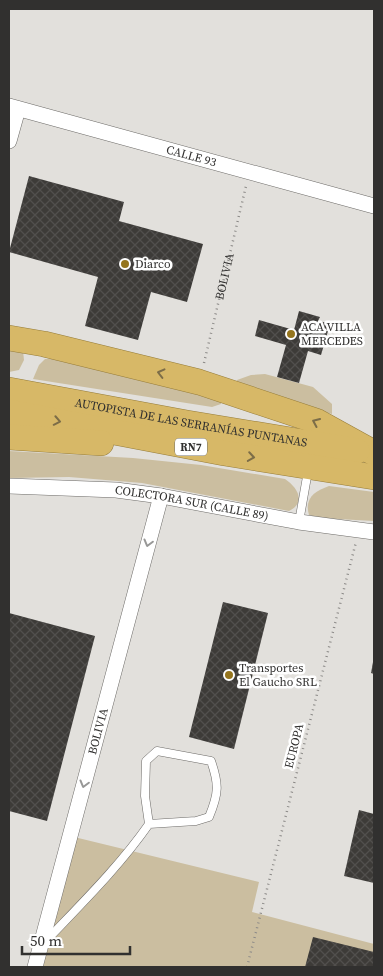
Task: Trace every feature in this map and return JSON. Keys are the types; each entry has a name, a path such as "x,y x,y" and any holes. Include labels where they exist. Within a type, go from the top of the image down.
{"highway":[{"path":"9,338 44,344 199,382 316,421 374,453"},
{"name":"AUTOPISTA DE LAS SERRANÍAS PUNTANAS","path":"9,390 187,424 374,453"},
{"name":"AUTOPISTA DE LAS SERRANÍAS PUNTANAS","path":"9,412 224,453 374,477"},
{"path":"9,437 224,453"}],"street":[{"path":"9,141 13,108"},
{"name":"CALLE 93","path":"13,108 374,206"},
{"name":"COLECTORA SUR (CALLE 89)","path":"9,486 116,490 161,496 299,522 374,532"},
{"name":"BOLIVIA","path":"35,967 161,496"}],"lane":[{"path":"299,522 309,466"},
{"path":"40,948 117,865 149,824 145,796 146,761 157,752 211,761 217,780 215,802 209,816 196,821 149,824"}],"path":[{"name":"BOLIVIA","path":"199,382 249,172"},
{"name":"EUROPA","path":"247,967 359,530"}],"shaded area":[{"path":"9,345 23,351 24,360 19,370 9,372"},
{"path":"45,359 55,359 221,400 221,404 212,407 33,379 39,365"},
{"path":"265,374 313,387 332,404 332,414 234,387 237,380 251,375"},
{"path":"9,451 133,458 201,465 285,479 296,490 299,499 298,503 289,511 142,483 69,477 9,478"},
{"path":"329,486 374,492 374,521 319,518 309,515 309,500 319,490"},
{"path":"70,836 259,882 252,912 374,944 374,967 35,967"}],"building":[{"name":"Diarco","path":"29,176 124,202 119,221 203,244 187,302 151,292 138,340 85,326 98,277 9,252"},
{"name":"ACA VILLA MERCEDES","path":"299,311 320,317 318,321 328,323 326,331 328,331 321,355 308,351 299,383 277,377 286,345 255,336 259,320 294,330"},
{"name":"Transportes El Gaucho SRL","path":"223,602 268,613 234,749 189,737"},
{"path":"9,613 95,636 47,821 9,811"},
{"path":"374,662 374,674 371,673"},
{"path":"359,810 374,814 374,883 344,876"},
{"path":"313,937 374,952 374,967 305,967"}],"place":[{"name":"Diarco","path":"125,264"},
{"name":"ACA VILLA MERCEDES","path":"291,334"},
{"name":"Transportes El Gaucho SRL","path":"229,675"}]}
